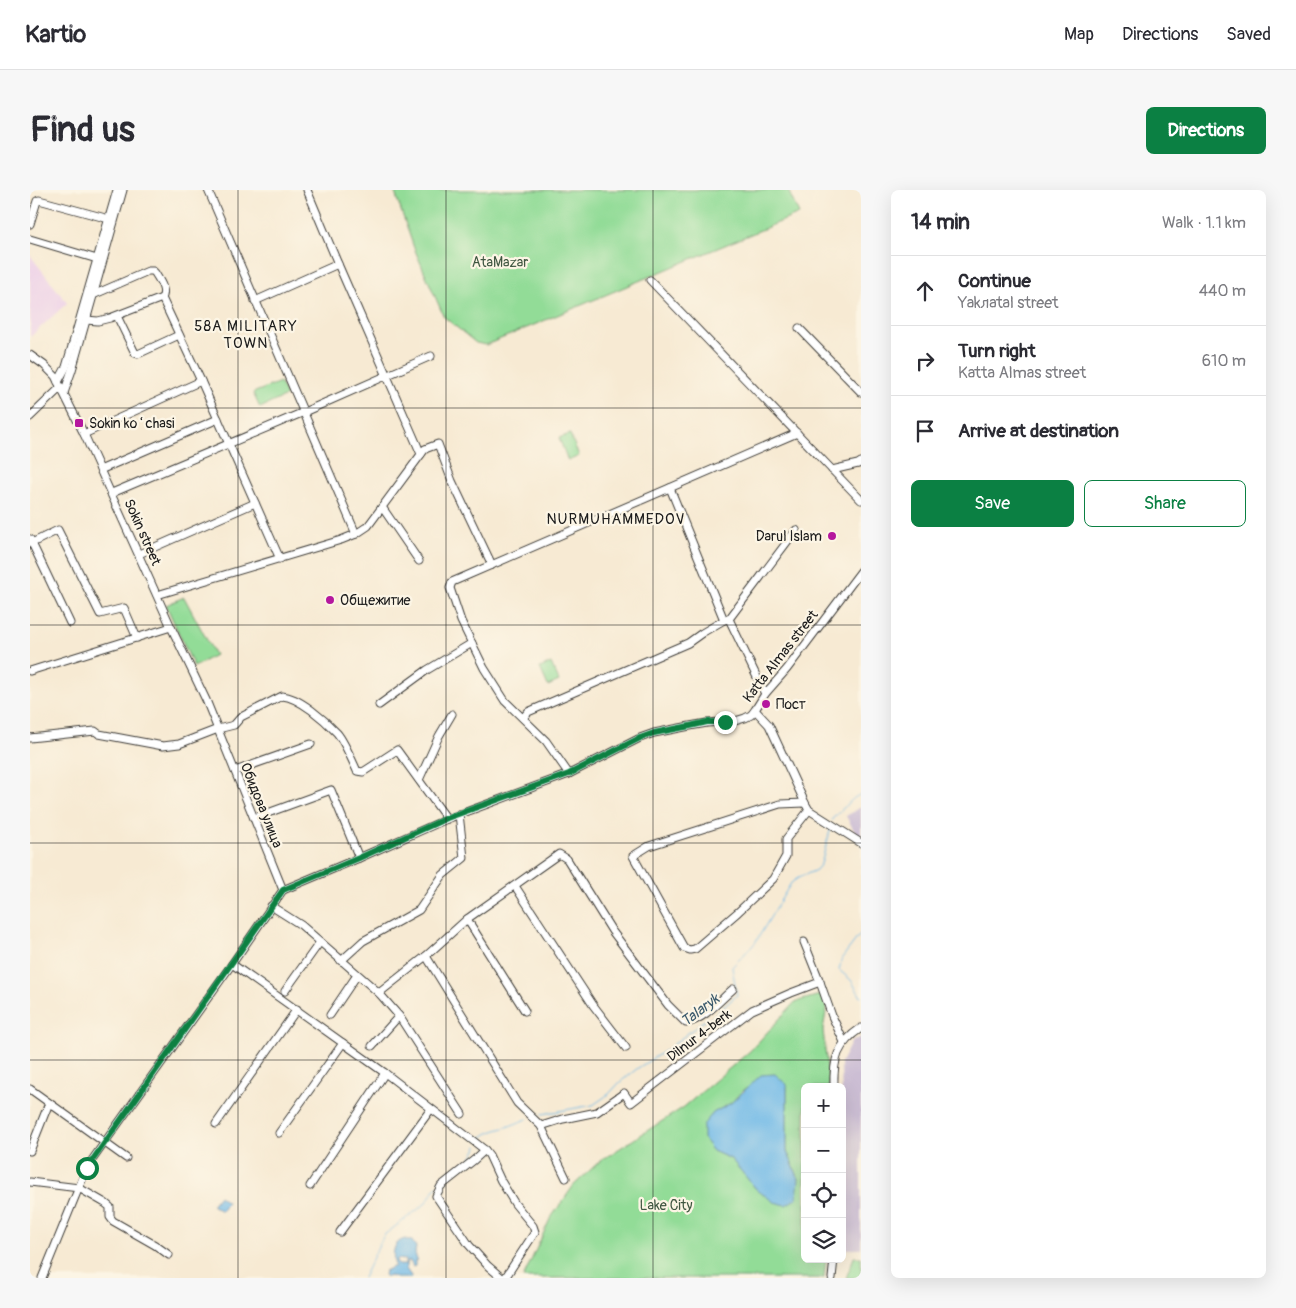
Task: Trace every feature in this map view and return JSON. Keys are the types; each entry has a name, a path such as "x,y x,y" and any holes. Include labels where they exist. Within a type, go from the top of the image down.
{"street":[{"path":"61,387 117,190"},
{"path":"30,417 61,387 72,370 123,190"},
{"path":"307,190 421,454"},
{"path":"210,191 255,301 356,534"},
{"path":"30,224 37,201 39,200 109,219"},
{"path":"30,239 97,259"},
{"path":"255,301 338,264"},
{"path":"93,295 148,271 156,273 164,291 162,298 280,558"},
{"path":"650,280 861,500"},
{"path":"86,320 98,321 117,316 162,298"},
{"path":"117,316 135,353 138,354 179,335"},
{"path":"799,328 861,392"},
{"name":"Sokin street","path":"30,355 44,365 61,387 112,493 218,729"},
{"path":"112,493 431,356"},
{"path":"84,434 201,382"},
{"path":"100,470 218,419"},
{"path":"569,774 546,741 505,701 484,668 461,620 450,588 452,582 797,433"},
{"path":"158,594 356,534 368,526 425,449 438,444 452,480 492,565"},
{"path":"832,470 861,462"},
{"path":"670,488 726,620 765,694"},
{"path":"139,554 256,503"},
{"path":"382,507 419,561"},
{"path":"70,623 31,541 58,530 100,614 124,608 137,638"},
{"path":"523,718 528,712 688,643 726,620 796,530"},
{"name":"Katta Almas street","path":"283,890 447,818 569,774 640,738 654,733 707,722 736,720 751,715 765,694 787,669 861,571"},
{"path":"30,671 172,627"},
{"path":"379,706 426,670 472,643"},
{"path":"30,738 95,731 99,734 163,746 179,744 234,725 241,717 282,696 287,696 306,705 338,734 357,771 363,772 397,750 447,818"},
{"path":"755,710 769,725 809,810 861,843"},
{"path":"419,780 439,736 452,714"},
{"name":"Обидова улица","path":"218,729 283,890"},
{"path":"234,771 311,744"},
{"path":"254,818 331,790 359,858"},
{"path":"805,802 780,804 649,846 632,856 684,948 695,949 773,879 786,856 786,839 809,810"},
{"path":"341,960 362,941 419,910 443,875 464,858 459,814"},
{"path":"378,994 426,956 467,919 559,854 567,858 612,931 668,1004 686,1023 702,1016 733,988"},
{"path":"515,886 593,1005 626,1048"},
{"path":"42,1278 90,1163 283,890"},
{"path":"272,906 301,925 378,994 399,1016 462,1114"},
{"path":"467,919 525,1011"},
{"path":"285,991 320,942"},
{"path":"804,942 844,1042"},
{"path":"426,956 517,1103 541,1126 566,1178"},
{"path":"232,964 385,1073 483,1148 490,1155 501,1181 515,1204 533,1226 535,1232 503,1278 488,1266 469,1245 436,1196 441,1186 474,1160 483,1148"},
{"path":"330,1015 357,975"},
{"name":"Dilnur 4-berk","path":"541,1126 596,1112 624,1093 631,1103 752,1010 820,982"},
{"path":"216,1124 297,1009"},
{"path":"372,1046 399,1016"},
{"path":"834,1083 835,1062 838,1052 844,1042 861,1028"},
{"path":"279,1133 343,1043"},
{"path":"310,1186 385,1073"},
{"path":"30,1089 126,1158"},
{"path":"30,1151 49,1103"},
{"path":"340,1232 431,1109"},
{"path":"30,1182 79,1188 105,1203 110,1208 110,1217 113,1222 155,1245 169,1255"},
{"path":"832,1278 834,1263"}],"shaded area":[{"path":"30,255 67,303 30,337"},
{"path":"861,807 861,837 855,832 846,816"},
{"path":"861,1037 861,1249 846,1249 846,1083 842,1083 841,1062 852,1041"}],"green space":[{"name":"AtaMazar","path":"394,190 788,190 799,214 486,345 476,343 444,317 414,248"},
{"path":"280,382 286,396 260,408 253,393"},
{"path":"570,434 579,456 568,461 559,438"},
{"path":"184,597 215,655 194,667 166,605"},
{"path":"551,663 559,681 548,686 540,668"},
{"name":"Lake City","path":"820,995 827,1006 823,1030 829,1083 801,1083 801,1263 826,1263 824,1278 523,1278 550,1219 574,1185 600,1161 684,1107 750,1051 795,1002","holes":["787,1085 787,1151 799,1179 757,1190 731,1159 713,1151 703,1138 713,1113 731,1103 744,1089"]},
{"path":"854,1257 861,1257 861,1278 846,1278"}],"water":[{"path":"775,1074 787,1085 787,1151 799,1179 797,1198 786,1205 774,1202 757,1190 731,1159 713,1151 703,1138 703,1125 713,1113 731,1103 761,1075"},
{"path":"219,1196 227,1202 221,1211 212,1205"},
{"path":"405,1239 412,1241 416,1247 417,1260 415,1261 415,1266 413,1267 410,1261 406,1265 411,1278 386,1277 384,1275 385,1271 395,1266 393,1254 395,1246","holes":["397,1259 405,1260 406,1265 399,1265 396,1262"]}],"waterway":[{"name":"Talaryk","path":"832,820 854,798 861,794"},
{"name":"Talaryk","path":"537,1115 593,1105 609,1094 619,1083 638,1068 669,1048 702,1022 710,1019 737,995 732,967 755,943 791,883 816,870 821,864 831,827"},
{"path":"861,933 842,958 839,970 851,980 861,997"},
{"name":"Talaryk","path":"479,1140 490,1132 527,1119"},
{"name":"Talaryk","path":"471,1158 477,1146"},
{"name":"Talaryk","path":"363,1278 384,1235 424,1205 437,1186"}],"place":[{"name":"Sokin koʻchasi","path":"79,423"},
{"name":"Darul Islam","path":"832,536"},
{"name":"Общежитие","path":"330,600"},
{"name":"Пост","path":"766,704"}],"district":[{"name":"58А MILITARY TOWN","path":"246,334"},
{"name":"NURMUHAMMEDOV","path":"616,519"}],"route":[{"path":"87,1168 283,890 447,818 569,774 640,738 654,733 707,722 725,722"}]}
